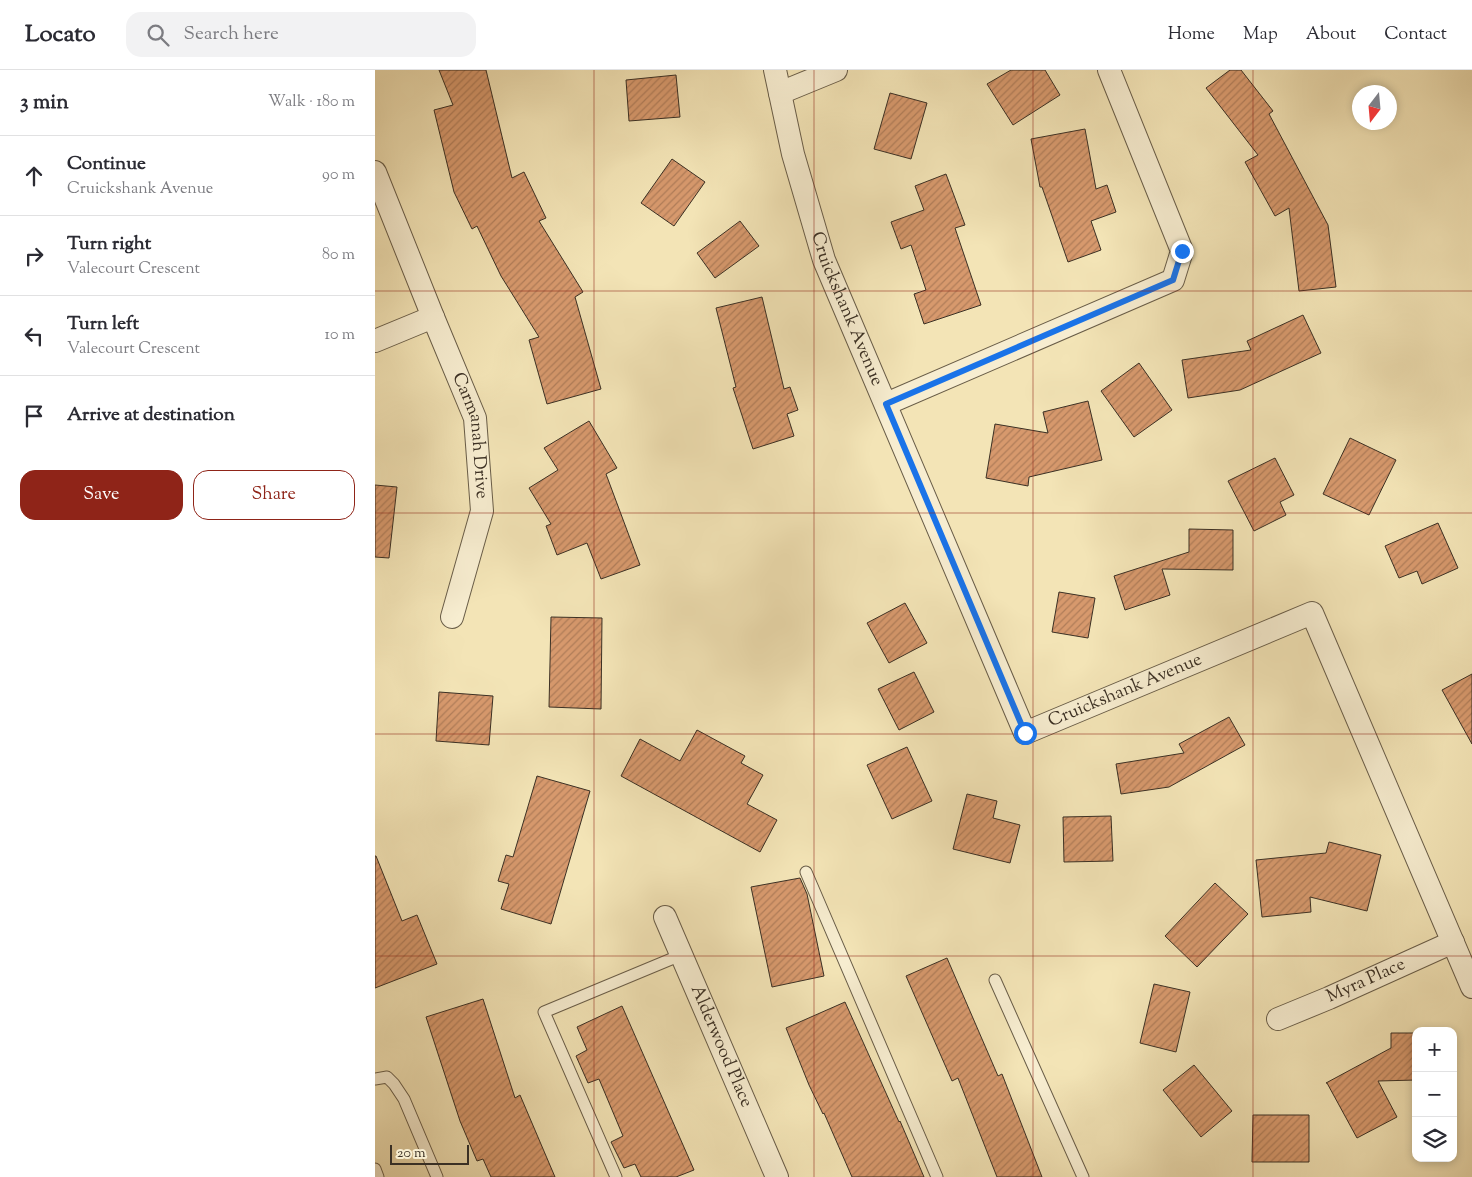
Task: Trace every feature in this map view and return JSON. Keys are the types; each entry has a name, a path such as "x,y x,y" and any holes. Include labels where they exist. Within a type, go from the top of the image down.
{"street":[{"name":"Cruickshank Avenue","path":"775,70 793,154 824,260 1025,733 1312,613 1472,987"},
{"path":"780,92 835,70"},
{"path":"886,404 1173,280 1182,251 1109,70"},
{"name":"Carmanah Drive","path":"375,172 475,418 482,511 451,617"},
{"path":"375,341 433,317"},
{"name":"Alderwood Place","path":"665,918 777,1177"},
{"name":"Myra Place","path":"1278,1019 1453,942"}],"lane":[{"path":"806,872 937,1177"},
{"path":"616,1177 544,1012 681,955"},
{"path":"995,980 1083,1177"},
{"path":"375,1079 387,1077 405,1099 437,1177"},
{"path":"375,1169 378,1177"}],"building":[{"path":"439,70 486,70 512,178 524,172 546,218 539,221 583,292 575,297 601,389 547,404 529,340 539,337 501,276 477,226 472,229 454,192 434,110 453,105"},
{"path":"1011,70 1045,70 1060,95 1013,125 987,84"},
{"path":"1230,70 1241,70 1273,111 1269,114 1328,225 1336,287 1299,291 1289,208 1275,216 1245,162 1258,155 1206,88"},
{"path":"676,75 680,117 629,121 626,80"},
{"path":"890,93 927,103 911,159 874,149"},
{"path":"1085,129 1096,189 1107,185 1116,212 1091,221 1101,250 1068,262 1042,187 1040,187 1031,139"},
{"path":"672,159 705,182 674,226 641,203"},
{"path":"946,174 965,225 955,228 981,305 924,324 914,294 926,290 911,245 901,249 891,222 924,210 915,186"},
{"path":"740,221 759,246 715,278 697,253"},
{"path":"762,297 784,389 790,387 798,410 787,414 794,436 753,449 733,388 736,387 716,308"},
{"path":"1303,315 1321,353 1240,390 1188,398 1182,360 1251,350 1247,341"},
{"path":"1139,363 1172,410 1134,437 1101,391"},
{"path":"1088,401 1102,460 1029,477 1028,486 986,478 995,424 1048,433 1043,412"},
{"path":"589,421 617,468 606,474 640,565 601,579 587,543 557,555 546,526 551,524 529,488 558,470 544,448"},
{"path":"1350,438 1396,460 1369,515 1323,494"},
{"path":"1275,458 1294,495 1280,502 1286,515 1254,531 1228,481"},
{"path":"375,485 397,487 389,558 375,557"},
{"path":"1438,523 1458,568 1422,584 1417,571 1399,578 1385,546"},
{"path":"1189,529 1233,530 1233,570 1162,569 1170,595 1125,610 1114,576 1189,552"},
{"path":"1059,592 1095,598 1088,638 1052,632"},
{"path":"905,603 927,643 889,663 867,623"},
{"path":"551,617 602,618 601,709 549,707"},
{"path":"914,672 934,712 899,730 878,689"},
{"path":"1472,674 1472,744 1442,690"},
{"path":"439,692 493,696 489,745 436,741"},
{"path":"1229,717 1245,745 1169,787 1121,794 1116,764 1184,753 1179,744"},
{"path":"697,730 745,756 741,763 763,775 747,804 777,820 760,852 621,776 640,739 680,761"},
{"path":"907,747 932,801 892,819 867,765"},
{"path":"537,776 590,791 551,924 501,909 509,884 498,881 506,855 513,857"},
{"path":"967,794 997,801 993,818 1020,825 1010,863 953,849"},
{"path":"1111,816 1113,861 1064,862 1063,817"},
{"path":"1329,842 1381,855 1367,911 1310,897 1311,912 1262,917 1256,860 1326,853"},
{"path":"375,856 402,921 417,915 437,964 375,988"},
{"path":"800,878 807,894 824,976 772,987 751,887"},
{"path":"1215,883 1248,914 1197,967 1165,936"},
{"path":"947,958 998,1076 1002,1074 1042,1177 997,1177 958,1078 952,1081 906,976"},
{"path":"1154,984 1190,992 1176,1052 1140,1043"},
{"path":"483,999 515,1098 520,1095 555,1177 491,1177 483,1159 477,1161 460,1121 426,1017"},
{"path":"845,1002 924,1177 852,1177 824,1113 809,1085 786,1028"},
{"path":"622,1006 694,1170 676,1177 641,1177 635,1164 624,1168 611,1142 623,1136 599,1079 588,1083 576,1056 587,1050 577,1027"},
{"path":"1391,1033 1412,1033 1412,1080 1378,1081 1397,1117 1357,1138 1326,1083 1391,1048"},
{"path":"1194,1065 1232,1111 1201,1137 1163,1090"},
{"path":"1253,1115 1309,1115 1309,1162 1252,1162"}],"route":[{"path":"1025,733 886,404 1173,280 1182,251"}]}
